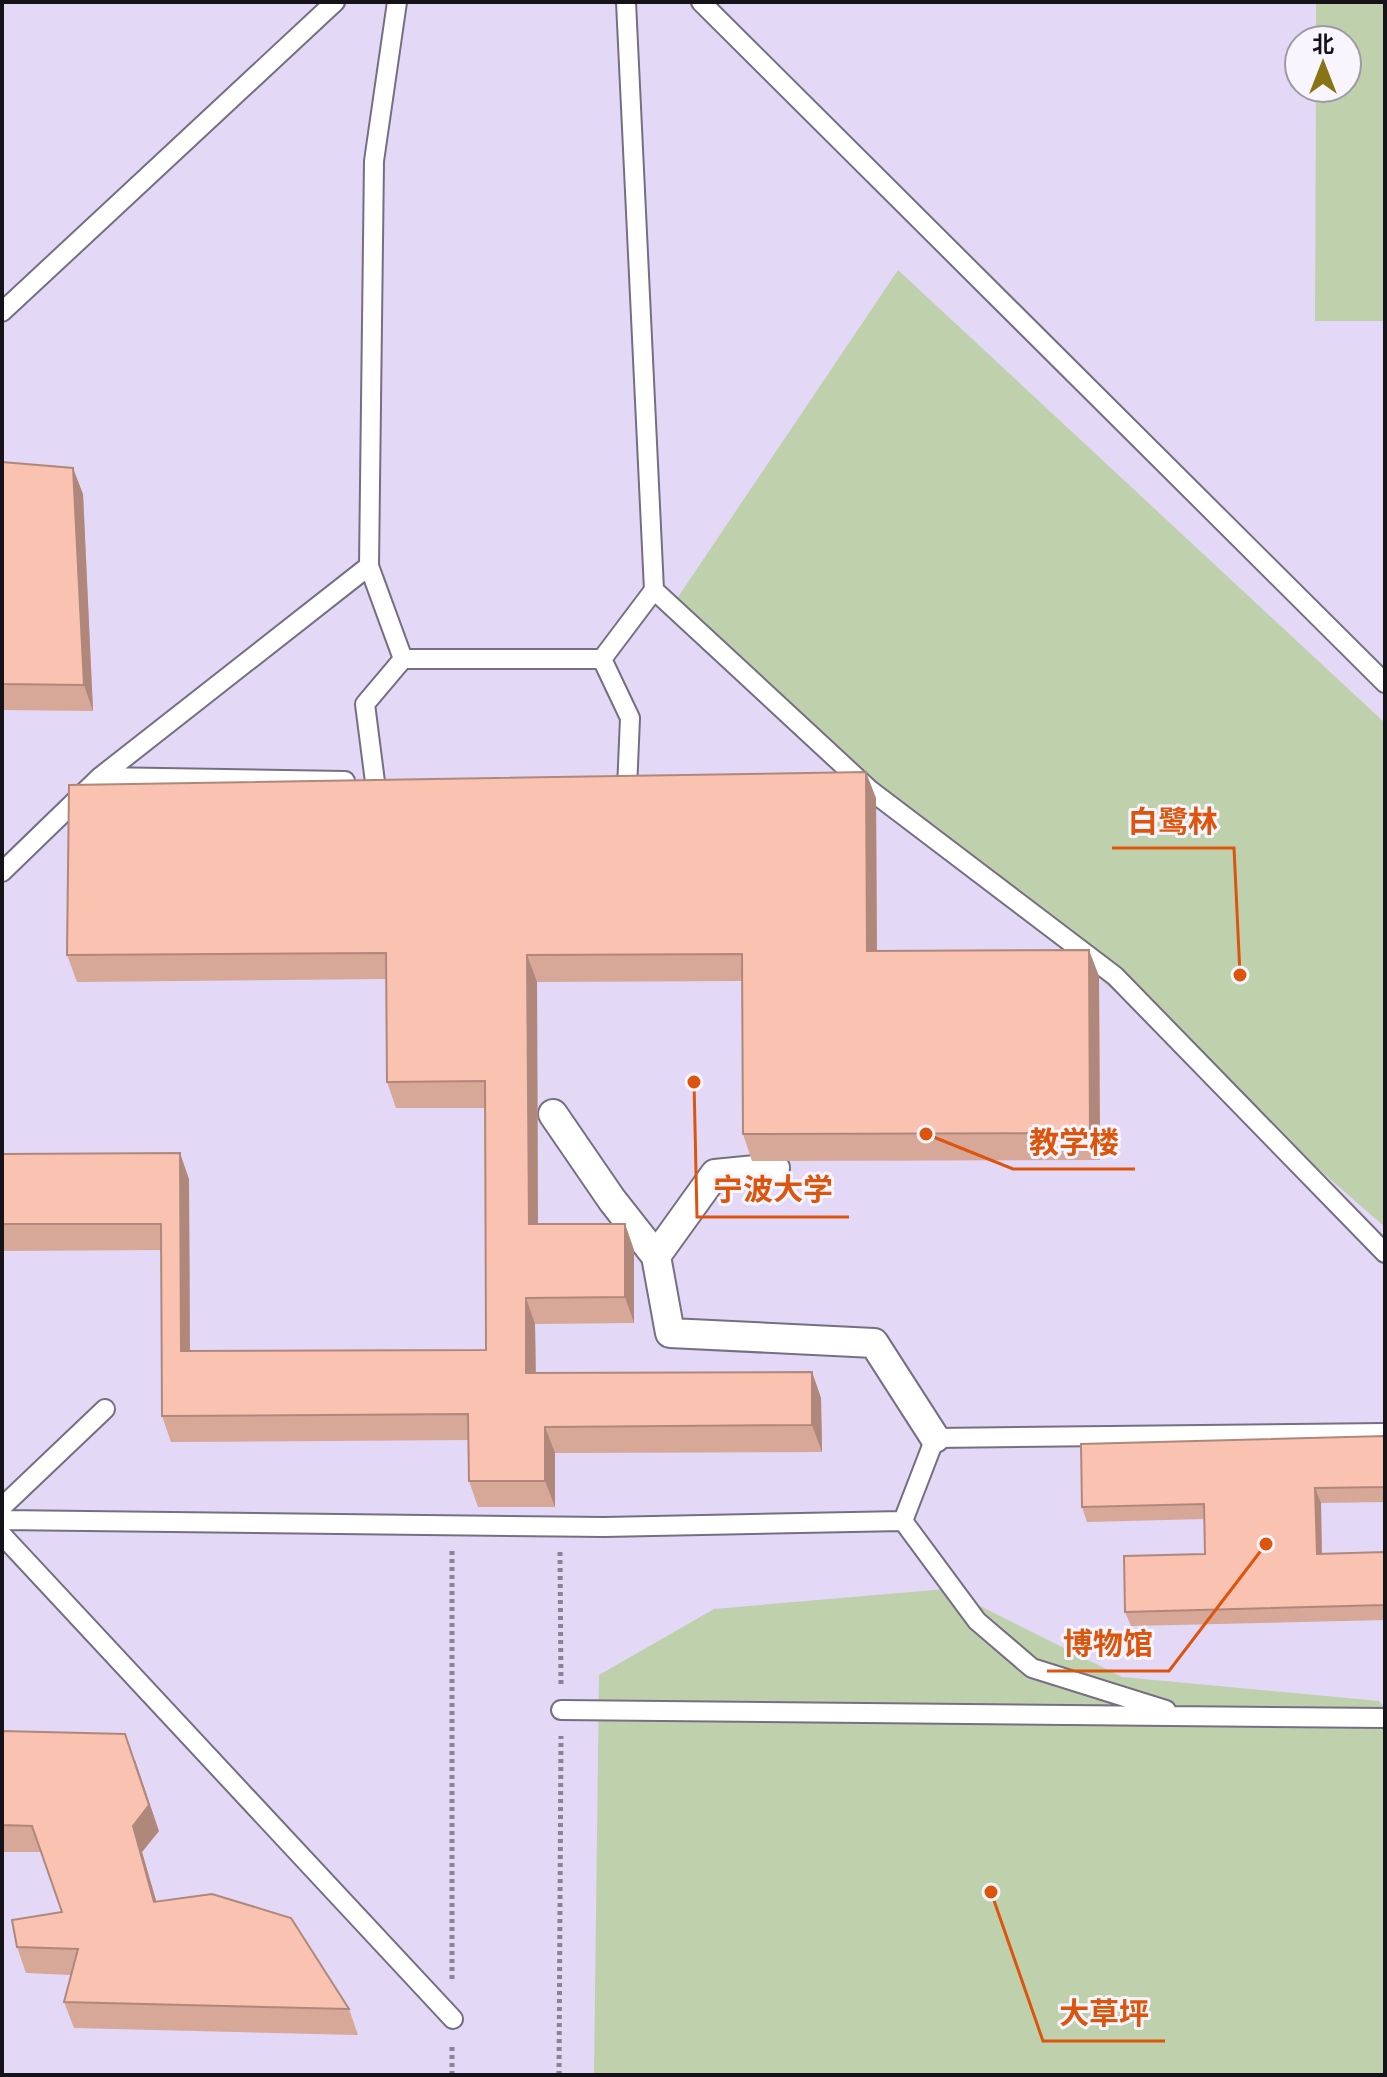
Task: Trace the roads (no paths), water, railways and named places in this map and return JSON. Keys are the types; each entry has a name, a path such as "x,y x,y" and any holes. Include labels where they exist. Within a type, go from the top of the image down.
{"street":[{"path":"553,1114 612,1200 656,1256 670,1333 874,1343 935,1438"},
{"path":"656,1256 715,1174 775,1168"}],"lane":[{"path":"2,312 335,2"},
{"path":"397,2 374,161 369,566 403,659"},
{"path":"602,659 654,590 626,2"},
{"path":"701,2 1385,683"},
{"path":"2,872 100,777 369,566"},
{"path":"654,590 870,790 1115,976 1385,1253"},
{"path":"100,777 383,782 365,704 403,659 602,659"},
{"path":"602,659 630,718 627,789"},
{"path":"840,790 870,790"},
{"path":"2,1507 105,1409"},
{"path":"903,1521 935,1438 1385,1433"},
{"path":"2,1520 560,1527 903,1521"},
{"path":"903,1521 977,1621 1032,1668 1185,1716"},
{"path":"4,1540 453,2019"},
{"path":"561,1710 1385,1718"}],"place":[{"name":"白鹭林","path":"1240,975"},
{"name":"宁波大学","path":"694,1082"},
{"name":"教学楼","path":"926,1134"},
{"name":"博物馆","path":"1266,1544"},
{"name":"大草坪","path":"991,1892"}]}
